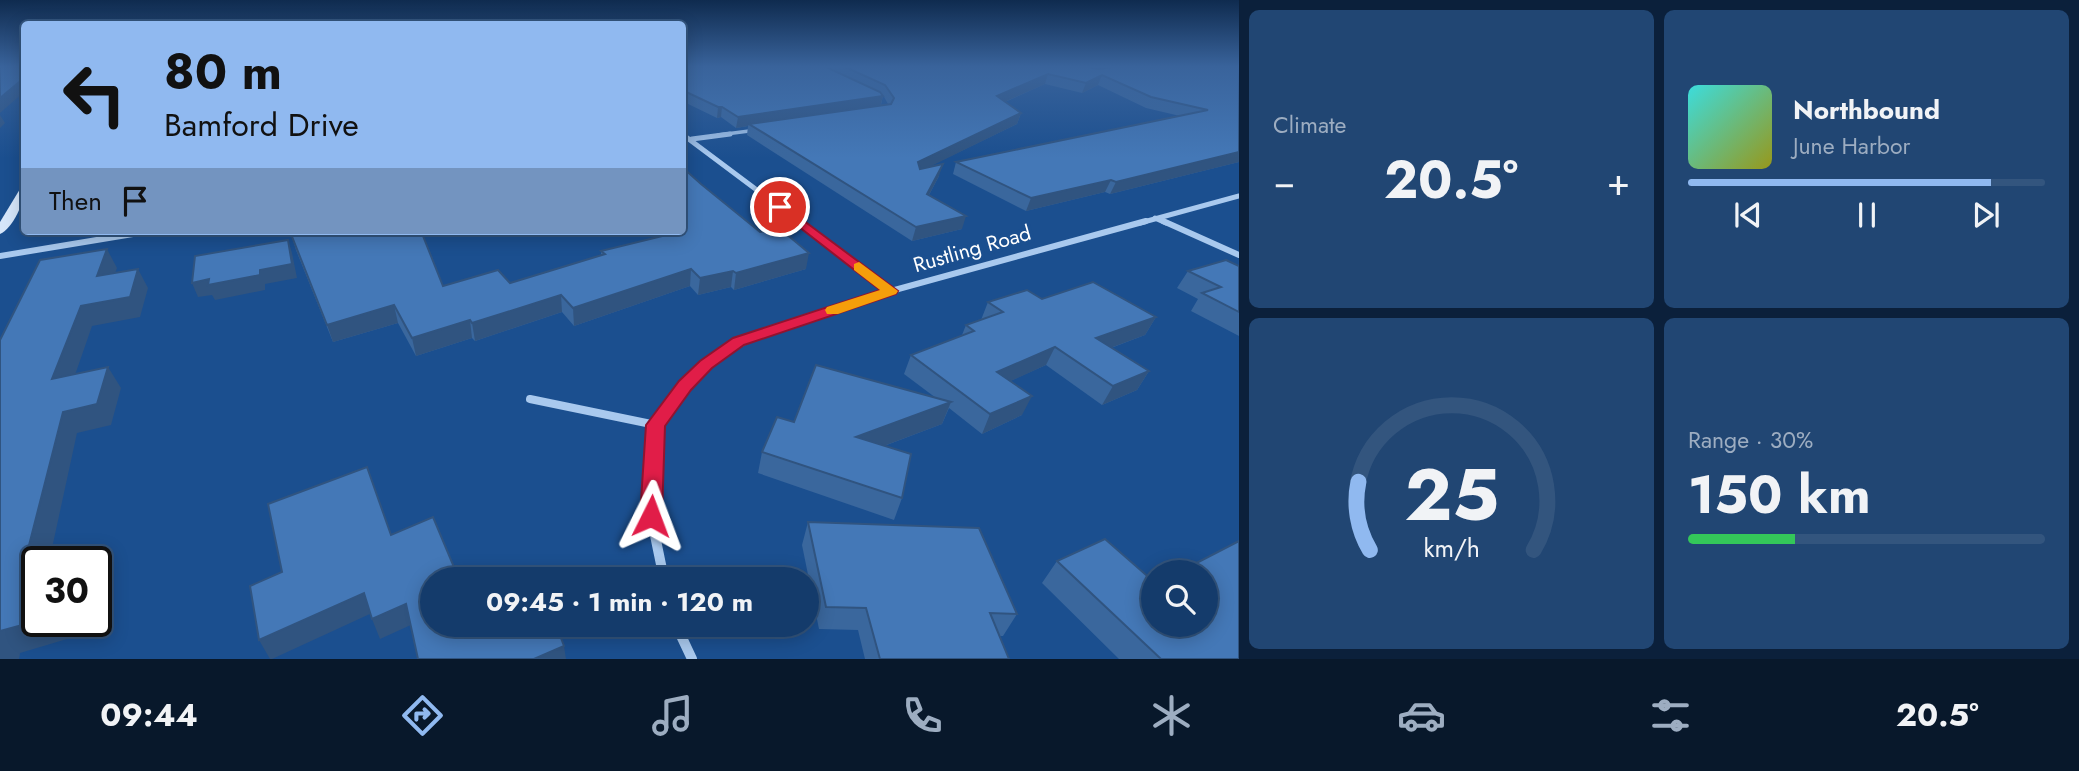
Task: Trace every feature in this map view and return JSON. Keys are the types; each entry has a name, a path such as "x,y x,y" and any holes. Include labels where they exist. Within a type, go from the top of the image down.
{"street":[{"path":"692,139 758,130"},
{"path":"686,136 891,291"},
{"path":"0,230 21,196"},
{"name":"Rustling Road","path":"656,425 685,386 706,365 738,342 891,291 1239,196"},
{"path":"1155,218 1239,256"},
{"path":"0,256 127,235"},
{"path":"530,398 656,425 651,516 661,567"},
{"path":"682,637 692,659"}],"building":[{"path":"696,97 878,97 738,117"},
{"path":"998,97 1021,113 918,162 920,169 943,164 927,194 966,216 916,227 749,124 891,104 894,98"},
{"path":"1151,97 1239,97 1239,152 1116,182 1111,180 1031,198 956,162 1208,110"},
{"path":"686,171 760,232 779,228 809,253 736,273 733,271 700,278 691,269 573,308 561,295 472,323 470,320 412,338 394,305 327,325 291,235 423,235 443,286 498,270 510,283 605,254 601,251 667,235 686,235"},
{"path":"288,240 292,264 260,270 260,275 208,285 209,279 192,283 195,256"},
{"path":"107,249 97,276 138,269 130,297 81,306 52,379 108,367 97,404 63,412 29,546 21,546 21,625 0,631 0,340 40,260"},
{"path":"1226,260 1239,266 1239,312 1202,293 1221,287 1188,271"},
{"path":"1093,282 1156,317 1096,338 1149,371 1113,386 1055,347 997,372 1032,396 990,414 911,355 974,331 966,325 1003,312 988,302 1027,290 1042,299"},
{"path":"816,365 951,402 856,437 911,454 902,498 762,452 777,417 794,422"},
{"path":"367,467 391,535 433,517 454,567 420,567 420,637 561,637 564,646 534,659 418,659 406,604 372,619 364,593 259,640 250,586 282,572 268,504"},
{"path":"808,522 979,528 1017,614 990,613 1009,659 880,659 866,608 826,607"},
{"path":"1105,539 1141,570 1141,637 1218,637 1218,560 1202,560 1239,541 1239,659 1161,659 1057,561"}],"slow traffic":[{"path":"832,310 891,291 859,267"}],"route":[{"path":"651,516 656,425 685,386 706,365 738,342 891,291 780,207"}]}
